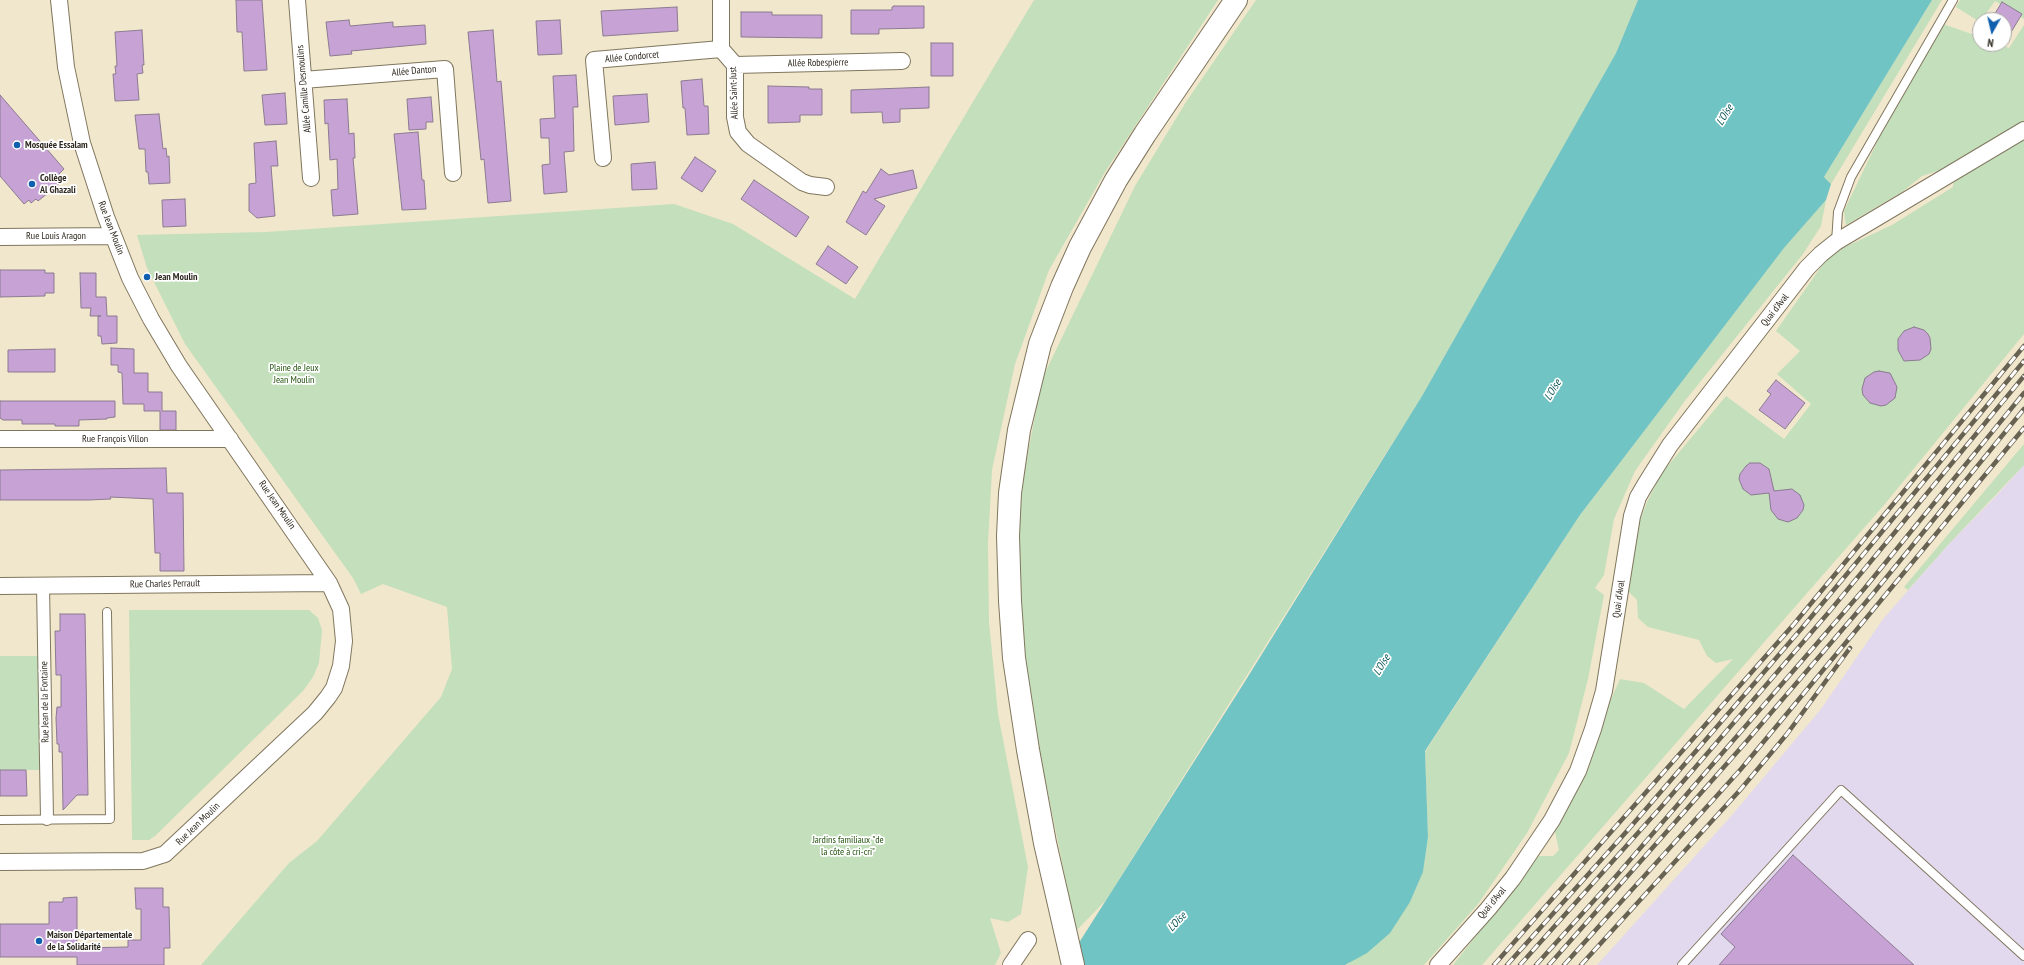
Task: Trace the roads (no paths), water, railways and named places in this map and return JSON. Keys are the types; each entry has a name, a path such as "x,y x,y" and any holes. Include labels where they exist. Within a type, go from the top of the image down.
{"main road":[{"path":"1073,965 1059,910 1040,816 1015,665 1009,581 1010,493 1019,430 1029,383 1040,344 1054,305 1090,228 1145,134 1236,0"}],"street":[{"name":"Rue Jean Moulin","path":"0,862 144,861 165,854 315,713 334,688 343,653 344,631 342,613 338,599 330,583 189,381 159,333 130,278 113,236 86,157 73,105 66,67 59,0"},
{"name":"Allée Camille Desmoulins","path":"297,0 311,178"},
{"path":"721,0 721,49"},
{"name":"Allée Saint-Just","path":"721,49 735,65 735,117 738,132 742,139 802,182 810,185 826,186"},
{"name":"Allée Condorcet","path":"603,158 594,60 721,49"},
{"name":"Allée Robespierre","path":"735,65 902,61"},
{"name":"Allée Danton","path":"303,80 445,69 453,173"},
{"name":"Quai d'Aval","path":"1438,965 1498,898 1513,878 1559,807 1584,757 1604,691 1630,527 1638,497 1657,465 1688,421 1808,268 1832,245 2024,130"},
{"name":"Rue Louis Aragon","path":"0,237 113,236"},
{"name":"Rue François Villon","path":"0,439 230,439"},
{"name":"Rue Charles Perrault","path":"0,586 330,583"},
{"name":"Rue Jean de la Fontaine","path":"43,586 47,819"},
{"path":"1011,965 1028,940"}],"lane":[{"path":"1832,245 1838,212 1851,177 1953,0"},
{"path":"0,820 110,819 106,612"},
{"path":"1682,965 1841,790 2024,956"}],"water":[{"name":"L'Oise","path":"1638,0 1932,0 1824,177 1831,184 1826,200 1784,248 1580,515 1425,751 1428,837 1423,872 1410,902 1390,933 1367,953 1345,965 1063,965 1068,960 1244,683 1422,396 1616,53"}],"railway":[{"path":"1494,965 1794,624 2024,346"},
{"path":"1507,965 1627,831 1802,628 2024,361"},
{"path":"1520,965 1662,806 1829,612 2024,376"},
{"path":"1536,965 1617,875 1864,589 2024,393"},
{"path":"1549,965 1746,742 1872,595 2024,409"},
{"path":"1564,965 1741,769 2024,428"},
{"path":"1581,965 1741,789 1787,734 1850,648"}],"place":[{"name":"Mosquée Essalam","path":"17,145"},
{"name":"Collège Al Ghazali","path":"32,184"},
{"name":"Jean Moulin","path":"147,277"},
{"name":"Maison Départementale de la Solidarité","path":"39,941"}],"park label":[{"name":"Plaine de Jeux Jean Moulin","path":"294,374"},
{"name":"Jardins familiaux \"de la côte à cri-cri\"","path":"848,846"}]}
